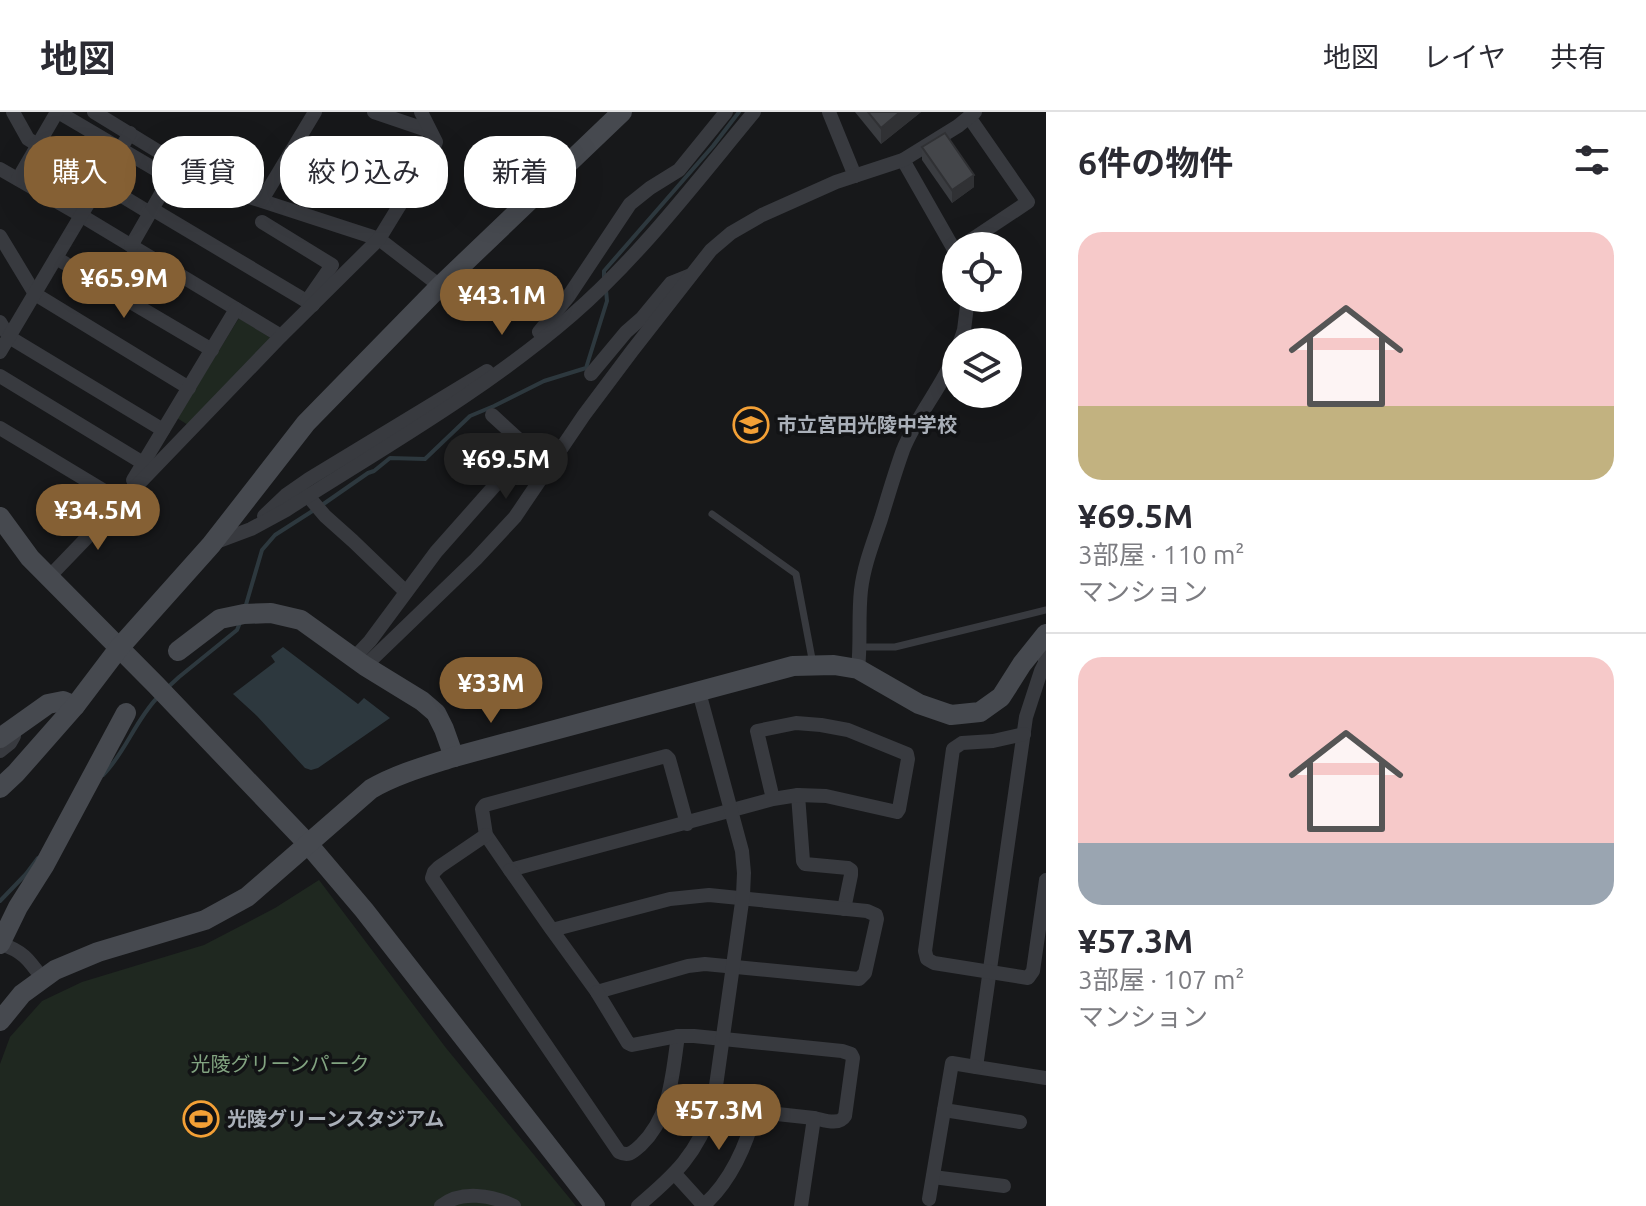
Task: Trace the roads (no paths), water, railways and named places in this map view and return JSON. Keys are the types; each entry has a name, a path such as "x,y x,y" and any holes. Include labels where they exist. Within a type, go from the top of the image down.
{"street":[{"path":"13,112 26,136"},
{"path":"43,136 58,112 100,136"},
{"path":"94,112 152,147"},
{"path":"300,136 315,112"},
{"path":"374,112 430,131"},
{"path":"421,112 433,136"},
{"path":"0,788 75,706 119,648 211,545 306,423 440,286 622,112"},
{"path":"251,529 286,495 309,479 493,368 537,334 568,297 630,204 679,170 726,112"},
{"path":"211,545 251,529 308,496 508,368 620,270 754,112"},
{"path":"829,112 855,176"},
{"path":"360,662 476,559 515,517 594,402 711,250 731,233 762,215 836,182 903,160 972,114 1028,202 984,232"},
{"path":"903,160 946,232"},
{"path":"0,169 281,336"},
{"path":"18,179 24,169"},
{"path":"264,197 280,170"},
{"path":"264,201 379,239 440,286"},
{"path":"136,202 310,303"},
{"path":"0,352 86,208"},
{"path":"131,246 153,208"},
{"path":"49,577 310,303 379,239 398,208"},
{"path":"262,222 332,265 310,303"},
{"path":"0,236 35,294 189,388"},
{"path":"56,258 212,350"},
{"path":"591,374 671,283 692,275"},
{"path":"121,501 236,309"},
{"path":"0,322 9,337 163,430"},
{"path":"0,376 143,463"},
{"path":"858,669 861,590 867,559 913,427 942,381"},
{"path":"360,662 370,641 436,552 528,448 492,415"},
{"path":"0,428 121,501"},
{"path":"308,496 406,592"},
{"path":"0,517 30,558 308,844 364,910 595,1206"},
{"path":"178,651 220,619 271,613 301,620 436,713 454,757"},
{"path":"0,1021 22,994 42,978 73,961 184,927 226,910 247,897 371,789 387,780 454,757 793,666 834,665 858,669 919,704 951,715 980,712 1001,697 1045,635"},
{"path":"976,1067 1026,717 1042,687 1045,635"},
{"path":"638,1206 675,1174 706,1130 713,1107 742,898 742,851 699,692"},
{"path":"7,733 48,704 63,701 75,706"},
{"path":"42,978 15,948 0,944 126,713"},
{"path":"510,870 773,799 798,795 826,796 897,812 907,754 848,730 821,725 796,723 757,731 773,799"},
{"path":"0,751 14,736 7,733"},
{"path":"1024,734 993,741 962,743 953,749 925,951 927,959 934,963 1028,978 1033,971 1046,880"},
{"path":"687,824 666,756 485,805 482,809 486,835 597,992 628,1043 632,1045 678,1036 842,1051 853,1058 845,1116 838,1122 713,1107"},
{"path":"798,795 805,864 851,870 844,909"},
{"path":"486,835 439,867 432,878 619,1152 625,1155 648,1138 661,1118 668,1101 678,1036"},
{"path":"552,930 670,899 709,895 867,911 876,915 863,977 859,979 705,964 597,992"},
{"path":"929,1199 952,1063 1046,1078"},
{"path":"944,1110 1020,1122"},
{"path":"675,1174 704,1206 737,1160 751,1131 755,1111"},
{"path":"801,1206 814,1118"},
{"path":"933,1177 1004,1186"},
{"path":"441,1206 462,1197 478,1196 490,1196 514,1206"}],"lane":[{"path":"712,514 796,574 813,666"},
{"path":"861,647 895,647 1046,610"}],"waterway":[{"path":"604,277 604,271 739,112"},
{"path":"322,505 390,458 425,459 470,416 544,381 586,368 607,301 606,290"},
{"path":"245,608 262,550 275,535 314,510"},
{"path":"166,689 237,630 241,620"},
{"path":"103,775 157,698"},
{"path":"0,901 38,858"}],"place":[{"name":"市立宮田光陵中学校","path":"751,425"},
{"name":"光陵グリーンスタジアム","path":"201,1119"}],"park label":[{"name":"光陵グリーンパーク","path":"280,1064"}]}
